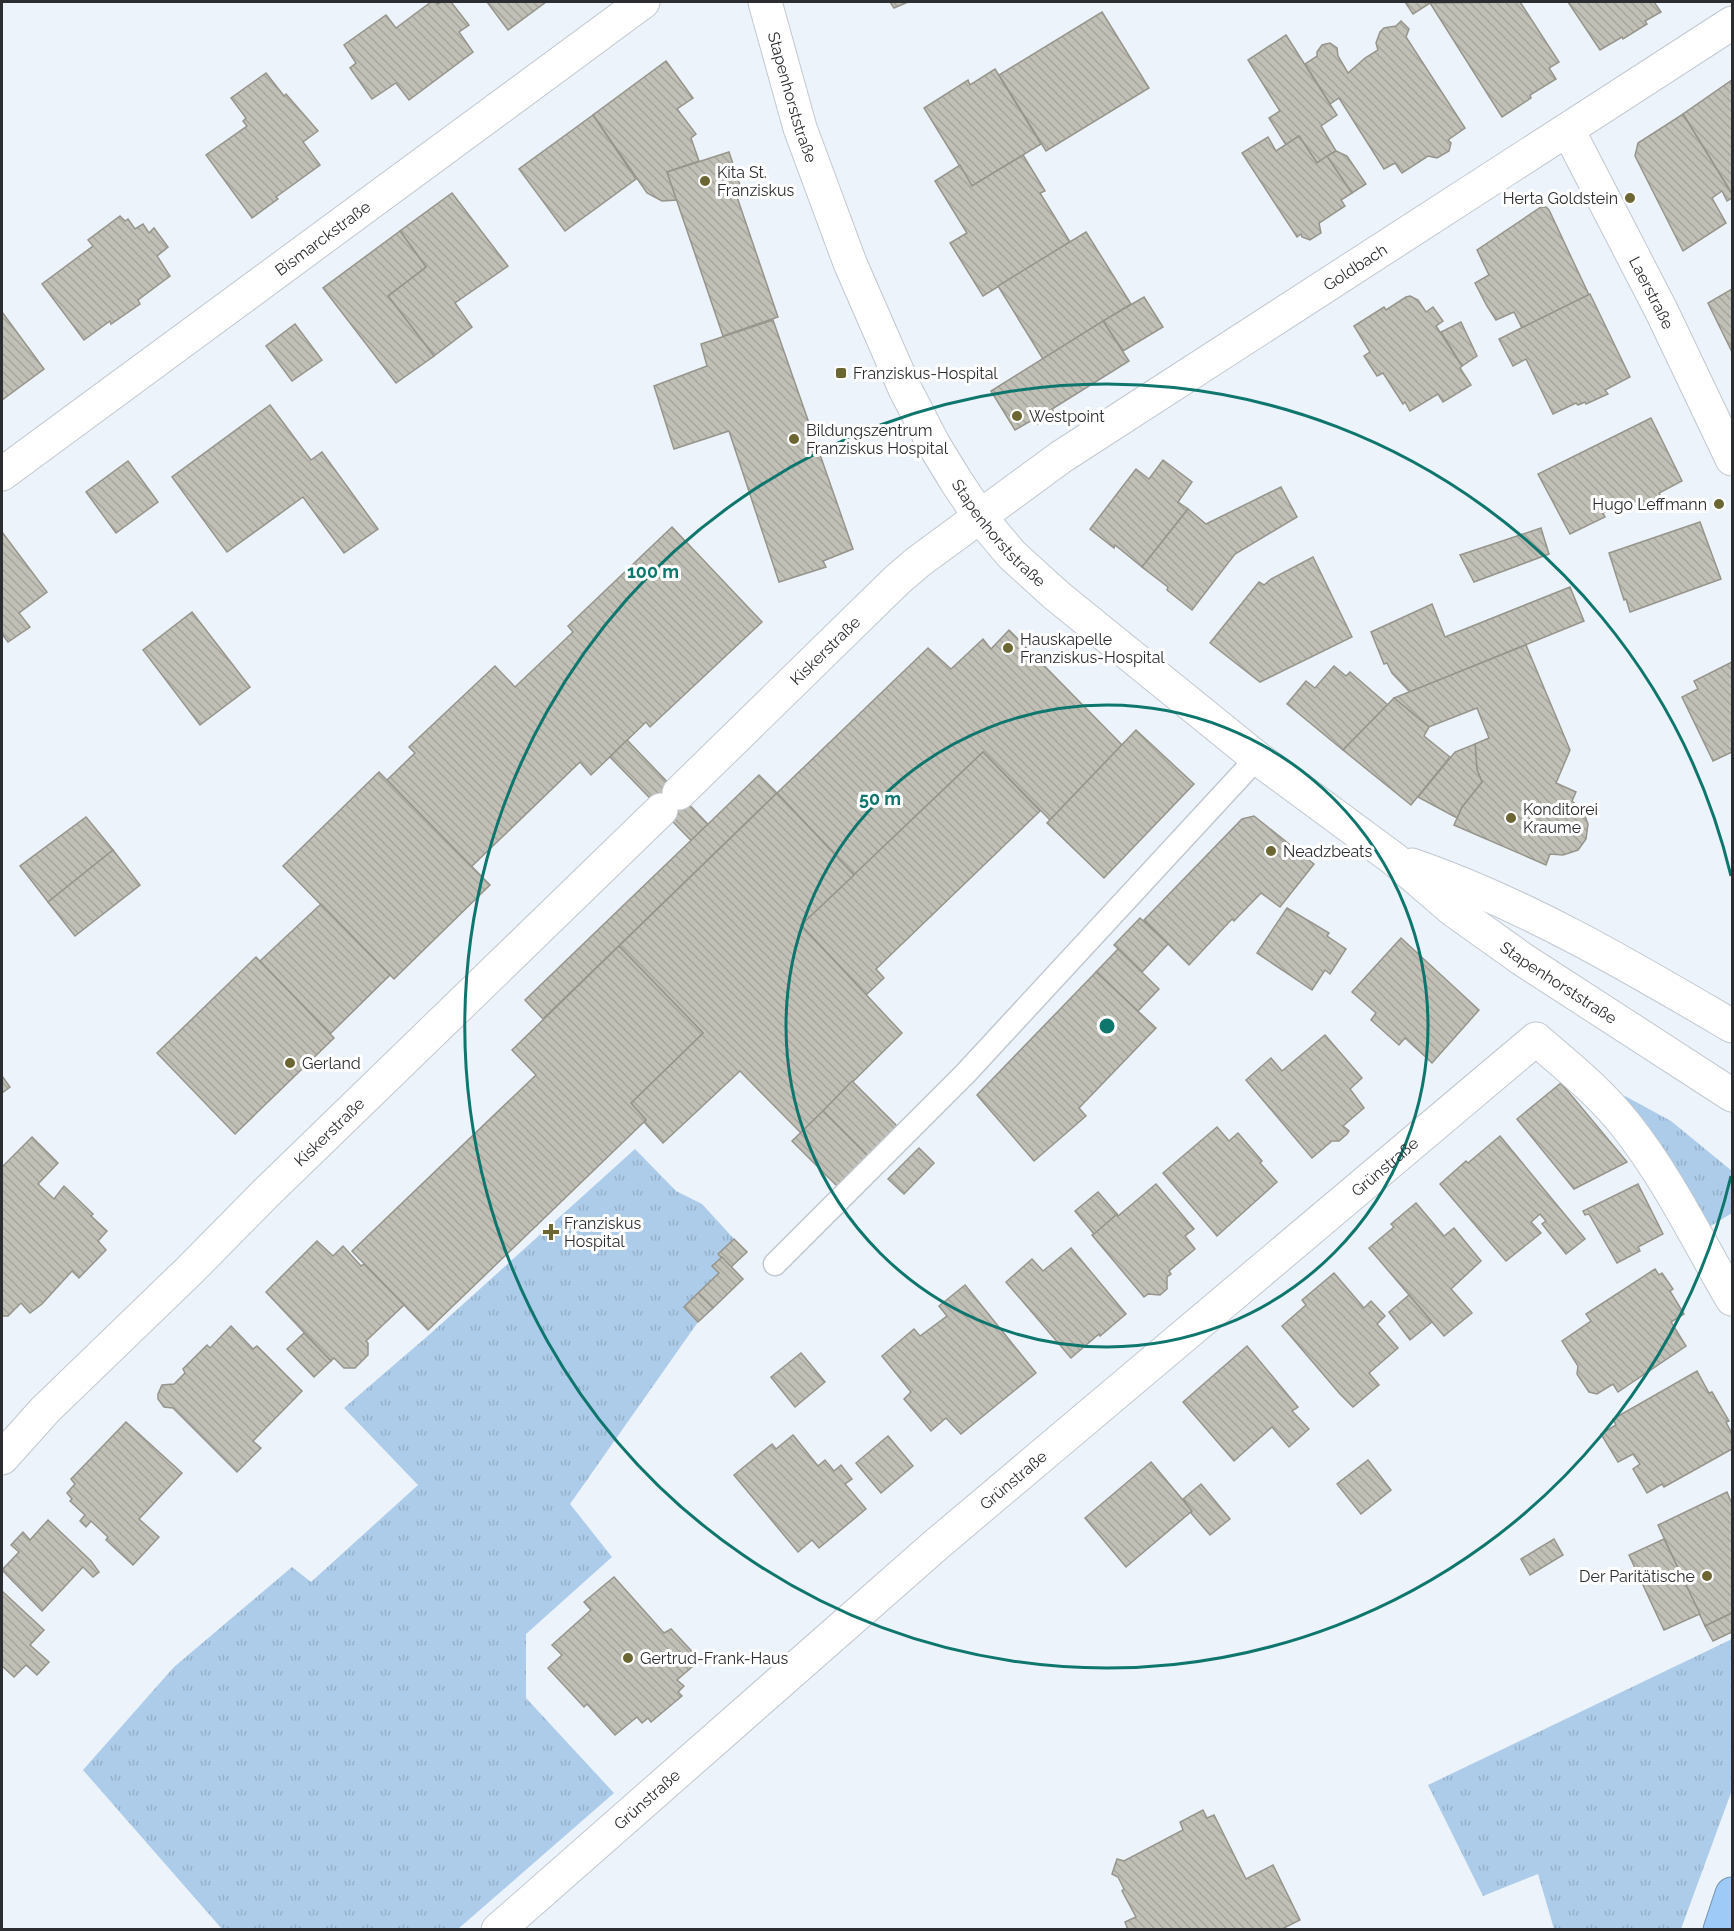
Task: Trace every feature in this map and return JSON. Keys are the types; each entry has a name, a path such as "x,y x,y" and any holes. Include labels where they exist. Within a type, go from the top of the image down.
{"highway":[{"path":"1720,1929 1732,1894"}],"street":[{"name":"Bismarckstraße","path":"2,474 643,2"},
{"name":"Stapenhorststraße","path":"765,2 800,128 850,263 905,389 934,445 980,517 1012,555 1039,580 1257,758 1394,859 1452,909 1522,959 1732,1095"},
{"name":"Goldbach","path":"980,517 1061,457 1732,23"},
{"name":"Laerstraße","path":"1568,130 1662,312 1732,459"},
{"name":"Kiskerstraße","path":"2,1458 45,1410 265,1194 897,580 980,517"},
{"name":"Stapenhorststraße","path":"1394,859 1446,877 1499,900 1659,983 1732,1026"},
{"name":"Grünstraße","path":"498,1929 937,1544 1536,1039 1587,1082 1624,1123 1656,1166 1732,1299"}],"lane":[{"path":"775,1264 964,1074 1257,758"}],"green space":[{"path":"1625,1096 1671,1121 1732,1171 1732,1213 1709,1227 1619,1101"},
{"path":"635,1149 676,1191 702,1204 734,1239 719,1253 722,1257 713,1266 719,1273 684,1307 698,1322 570,1504 612,1557 526,1634 526,1698 614,1793 458,1929 222,1929 83,1770 174,1667 292,1567 311,1582 418,1485 344,1408 430,1334"},
{"path":"1732,1639 1732,1790 1681,1929 1554,1929 1538,1874 1483,1896 1428,1785"}],"building":[{"path":"431,2 438,4 451,2 469,25 459,32 473,52 409,100 396,83 372,99 350,68 356,63 344,45 386,15 396,28"},
{"path":"487,2 546,2 508,30"},
{"path":"890,2 908,2 894,8"},
{"path":"1405,2 1430,2 1430,3 1413,14"},
{"path":"1520,2 1559,62 1549,68 1556,79 1530,95 1531,98 1502,117 1430,3"},
{"path":"1568,2 1654,2 1661,12 1645,21 1647,24 1623,39 1622,37 1600,50"},
{"path":"1102,12 1149,88 1046,151 999,75"},
{"path":"1401,21 1409,29 1406,37 1465,128 1448,140 1451,143 1449,151 1437,158 1428,156 1402,173 1395,163 1384,169 1339,98 1330,104 1305,64 1317,56 1322,45 1330,43 1337,48 1338,56 1348,73 1378,50 1376,43 1384,28 1396,26"},
{"path":"1286,35 1337,115 1321,126 1336,151 1317,163 1299,136 1286,145 1269,118 1280,111 1248,60"},
{"path":"666,61 693,98 677,109 696,134 691,138 699,161 667,172 677,200 662,201 647,193 593,115"},
{"path":"995,69 1041,144 972,186 924,108 968,80 970,85"},
{"path":"266,73 284,96 286,94 318,131 303,142 320,165 276,197 278,199 252,218 206,155 247,126 243,121 246,118 231,98"},
{"path":"1732,80 1732,194 1683,114"},
{"path":"1683,114 1732,194 1732,198 1727,201 1722,191 1712,198 1726,223 1683,251 1635,156 1638,143"},
{"path":"593,115 636,179 565,231 519,169"},
{"path":"1299,136 1317,163 1327,156 1352,193 1341,200 1345,206 1319,223 1321,233 1310,240 1302,237 1301,234 1297,237 1242,153 1268,137 1276,151"},
{"path":"1336,151 1347,156 1366,184 1352,193 1327,156"},
{"path":"729,152 742,191 736,194 778,317 723,336 667,172"},
{"path":"1023,155 1045,191 1040,193 1070,242 983,296 950,243 967,233 935,181 960,165 972,186"},
{"path":"452,193 508,266 455,303 472,327 434,356 388,296 426,267 400,231"},
{"path":"1541,207 1549,210 1589,295 1522,328 1514,312 1496,320 1487,306 1475,283 1489,275 1477,250"},
{"path":"120,216 125,221 128,219 135,229 143,224 149,233 154,228 168,247 157,256 170,276 138,300 140,304 111,324 110,321 84,340 42,284 93,246 88,240"},
{"path":"400,231 426,267 388,296 434,356 396,383 323,288"},
{"path":"1086,232 1131,304 1043,359 998,286"},
{"path":"1732,289 1732,352 1708,303"},
{"path":"1590,294 1630,377 1605,390 1608,394 1586,404 1585,402 1578,405 1576,403 1553,414 1526,359 1513,366 1499,339"},
{"path":"1410,296 1418,300 1426,312 1433,307 1443,321 1436,326 1462,366 1460,368 1471,385 1443,402 1438,394 1410,411 1383,373 1377,376 1364,356 1370,352 1354,326 1384,307 1386,310"},
{"path":"1144,297 1163,327 1123,351 1103,321"},
{"path":"2,312 44,369 2,400"},
{"path":"773,320 853,549 823,561 826,567 779,582 729,431 674,449 654,386 707,366 701,344"},
{"path":"1103,321 1129,361 1052,409 1055,414 1038,424 1034,419 1015,430 991,391"},
{"path":"1461,322 1477,356 1462,366 1441,332"},
{"path":"295,324 322,360 292,381 266,346"},
{"path":"270,405 311,460 322,452 378,529 344,553 303,497 227,552 172,477"},
{"path":"1651,418 1682,481 1659,493 1663,501 1650,507 1639,506 1637,501 1616,511 1615,507 1603,513 1605,517 1570,534 1538,474"},
{"path":"1163,460 1192,482 1178,502 1188,509 1142,567 1115,545 1114,548 1090,529 1136,469 1149,479"},
{"path":"128,461 158,502 116,533 86,492"},
{"path":"1281,487 1297,517 1235,554 1192,610 1142,567 1188,509 1206,524"},
{"path":"1700,522 1721,579 1630,612 1609,553"},
{"path":"672,527 762,622 650,727 646,722 591,775 580,762 471,867 387,780 415,753 409,747 495,666 515,687 573,632 568,626"},
{"path":"1541,528 1549,554 1474,582 1460,555"},
{"path":"2,532 47,592 19,613 30,627 8,642 2,634"},
{"path":"1313,557 1352,637 1260,682 1210,643 1259,582 1264,585"},
{"path":"1570,587 1584,621 1410,692 1392,673 1387,663 1384,664 1371,632 1432,604 1445,637"},
{"path":"192,612 250,687 200,725 143,650"},
{"path":"1009,630 1122,745 1050,820 983,752 854,875 777,793 928,648 951,669 983,639 991,649"},
{"path":"1526,645 1570,750 1556,783 1576,792 1572,801 1583,811 1588,824 1586,839 1578,850 1563,855 1550,854 1546,865 1454,825 1462,807 1482,782 1477,770 1475,744 1489,738 1477,708 1429,727 1394,698"},
{"path":"1732,662 1732,752 1713,761 1682,697 1698,689 1694,681"},
{"path":"1334,666 1346,676 1350,672 1388,705 1343,750 1287,704 1306,681 1315,688"},
{"path":"1394,698 1429,727 1424,736 1450,757 1411,805 1343,750"},
{"path":"1136,730 1194,784 1104,878 1047,823"},
{"path":"627,740 726,843 709,859 610,757"},
{"path":"1475,744 1477,770 1482,782 1462,807 1457,818 1418,797 1455,752"},
{"path":"983,752 1040,811 876,969 884,978 866,995 801,925"},
{"path":"379,772 490,885 394,979 283,866"},
{"path":"759,775 777,793 543,1019 525,1000"},
{"path":"777,793 854,875 801,925 902,1033 801,1133 740,1071 663,1143 631,1103 703,1033 619,946"},
{"path":"1254,816 1314,864 1280,907 1261,893 1234,921 1232,919 1189,965 1144,920 1242,819"},
{"path":"86,817 113,850 48,902 20,866"},
{"path":"113,850 140,885 75,936 48,902"},
{"path":"321,904 390,975 330,1034 260,961"},
{"path":"1287,908 1329,933 1327,936 1346,949 1330,974 1325,970 1312,990 1257,953"},
{"path":"1140,918 1168,944 1142,972 1114,945"},
{"path":"1401,938 1479,1010 1432,1063 1405,1038 1399,1045 1371,1020 1376,1013 1352,992"},
{"path":"619,946 703,1033 631,1103 646,1120 428,1330 352,1251 536,1075 512,1050"},
{"path":"1118,949 1159,989 1138,1011 1096,972"},
{"path":"256,957 334,1038 235,1134 157,1053"},
{"path":"1096,972 1156,1028 1079,1108 1086,1116 1034,1161 977,1095"},
{"path":"1325,1035 1362,1078 1350,1089 1364,1108 1343,1126 1349,1131 1347,1134 1339,1141 1332,1141 1312,1158 1246,1080 1271,1058 1282,1071"},
{"path":"2,1076 10,1087 2,1093"},
{"path":"852,1081 897,1126 868,1156 823,1111"},
{"path":"1561,1083 1627,1162 1574,1189 1517,1119"},
{"path":"823,1111 868,1156 837,1186 792,1141"},
{"path":"1217,1127 1229,1141 1238,1133 1277,1182 1217,1236 1163,1173"},
{"path":"1500,1136 1585,1239 1566,1254 1542,1224 1546,1221 1540,1214 1531,1222 1541,1233 1506,1261 1440,1184"},
{"path":"32,1137 58,1163 38,1184 54,1199 64,1186 93,1214 91,1216 107,1231 98,1241 106,1250 79,1278 72,1271 42,1304 30,1313 21,1303 8,1316 2,1316 2,1167"},
{"path":"919,1148 934,1163 904,1194 888,1179"},
{"path":"1156,1184 1194,1229 1185,1236 1195,1249 1169,1271 1171,1274 1167,1277 1167,1289 1160,1295 1148,1294 1144,1297 1092,1235"},
{"path":"1638,1184 1663,1234 1638,1247 1640,1251 1617,1263 1589,1214 1585,1215 1583,1211"},
{"path":"1098,1192 1117,1214 1094,1234 1075,1211"},
{"path":"1416,1203 1444,1236 1454,1228 1481,1261 1451,1289 1472,1313 1444,1336 1369,1248 1394,1227 1391,1224"},
{"path":"734,1239 747,1252 731,1267 718,1254"},
{"path":"317,1241 333,1256 343,1246 361,1266 364,1264 404,1305 366,1341 368,1355 355,1368 344,1368 334,1358 331,1361 266,1292"},
{"path":"1071,1248 1126,1314 1071,1358 1006,1282 1032,1259 1043,1271"},
{"path":"722,1257 743,1279 713,1308 698,1293 719,1273 712,1266"},
{"path":"1655,1269 1659,1275 1662,1273 1673,1289 1670,1291 1684,1314 1671,1322 1686,1346 1618,1392 1613,1384 1597,1394 1589,1392 1577,1374 1578,1366 1562,1341 1591,1321 1586,1314"},
{"path":"1334,1273 1364,1308 1371,1301 1385,1316 1377,1324 1398,1348 1369,1373 1379,1385 1353,1407 1282,1326 1306,1305 1302,1300"},
{"path":"965,1285 1036,1373 961,1434 946,1418 931,1431 904,1399 911,1392 882,1356 914,1329 920,1336 947,1316 939,1306"},
{"path":"698,1293 713,1308 698,1322 684,1307"},
{"path":"1409,1295 1432,1322 1410,1340 1389,1312"},
{"path":"231,1326 253,1349 257,1346 302,1391 253,1441 261,1448 237,1472 173,1408 164,1407 158,1399 162,1385 174,1384 185,1373 183,1369 207,1345 210,1348"},
{"path":"304,1333 331,1361 314,1377 287,1349"},
{"path":"1247,1346 1298,1407 1292,1411 1309,1429 1289,1447 1272,1427 1234,1461 1183,1402"},
{"path":"801,1353 825,1382 795,1407 771,1377"},
{"path":"1697,1371 1729,1421 1726,1422 1732,1434 1732,1449 1664,1487 1662,1484 1647,1493 1633,1469 1640,1464 1633,1454 1618,1462 1601,1434 1616,1425 1613,1419"},
{"path":"126,1422 182,1473 139,1519 159,1537 133,1565 106,1540 108,1537 91,1521 86,1527 80,1521 85,1515 70,1501 72,1499 67,1493 75,1484 71,1479"},
{"path":"793,1435 818,1466 825,1460 834,1471 841,1465 852,1479 845,1484 866,1509 819,1548 812,1540 798,1552 734,1475 772,1444 776,1449"},
{"path":"888,1436 913,1466 881,1493 856,1463"},
{"path":"1368,1460 1391,1490 1361,1514 1337,1484"},
{"path":"1151,1462 1192,1511 1126,1567 1085,1518"},
{"path":"1201,1484 1230,1519 1210,1535 1191,1513 1192,1511 1183,1499"},
{"name":"Der Paritätische","path":"1727,1492 1732,1504 1732,1613 1705,1626 1658,1525"},
{"path":"48,1520 91,1561 99,1572 93,1577 83,1567 42,1611 2,1570 19,1552 11,1545 23,1532 30,1540"},
{"path":"1554,1539 1563,1555 1530,1575 1521,1559"},
{"path":"1664,1539 1700,1614 1664,1630 1629,1555"},
{"name":"Gertrud-Frank-Haus","path":"614,1577 664,1633 671,1629 700,1660 677,1680 684,1686 678,1692 682,1696 651,1722 648,1718 642,1723 637,1717 615,1735 587,1704 584,1707 548,1668 562,1655 552,1645 591,1610 584,1602"},
{"path":"2,1591 44,1630 30,1645 49,1662 37,1675 26,1665 14,1677 2,1666"},
{"path":"1732,1613 1732,1632 1713,1641 1705,1626"},
{"path":"1203,1810 1207,1818 1214,1815 1246,1879 1273,1865 1300,1920 1280,1930 1128,1930 1125,1922 1136,1917 1122,1891 1124,1889 1118,1877 1112,1874 1117,1859 1124,1861 1183,1830 1180,1822"}],"place":[{"name":"Kita St. Franziskus","path":"705,181"},
{"name":"Herta Goldstein","path":"1630,198"},
{"name":"Franziskus-Hospital","path":"841,373"},
{"name":"Westpoint","path":"1017,416"},
{"name":"Bildungszentrum Franziskus Hospital","path":"794,439"},
{"name":"Hugo Leffmann","path":"1719,504"},
{"name":"Hauskapelle Franziskus-Hospital","path":"1008,648"},
{"name":"Konditorei Kraume","path":"1511,818"},
{"name":"Neadzbeats","path":"1271,851"},
{"name":"Gerland","path":"290,1063"},
{"name":"Franziskus Hospital","path":"551,1232"},
{"name":"Der Paritätische","path":"1707,1576"},
{"name":"Gertrud-Frank-Haus","path":"628,1658"}]}
